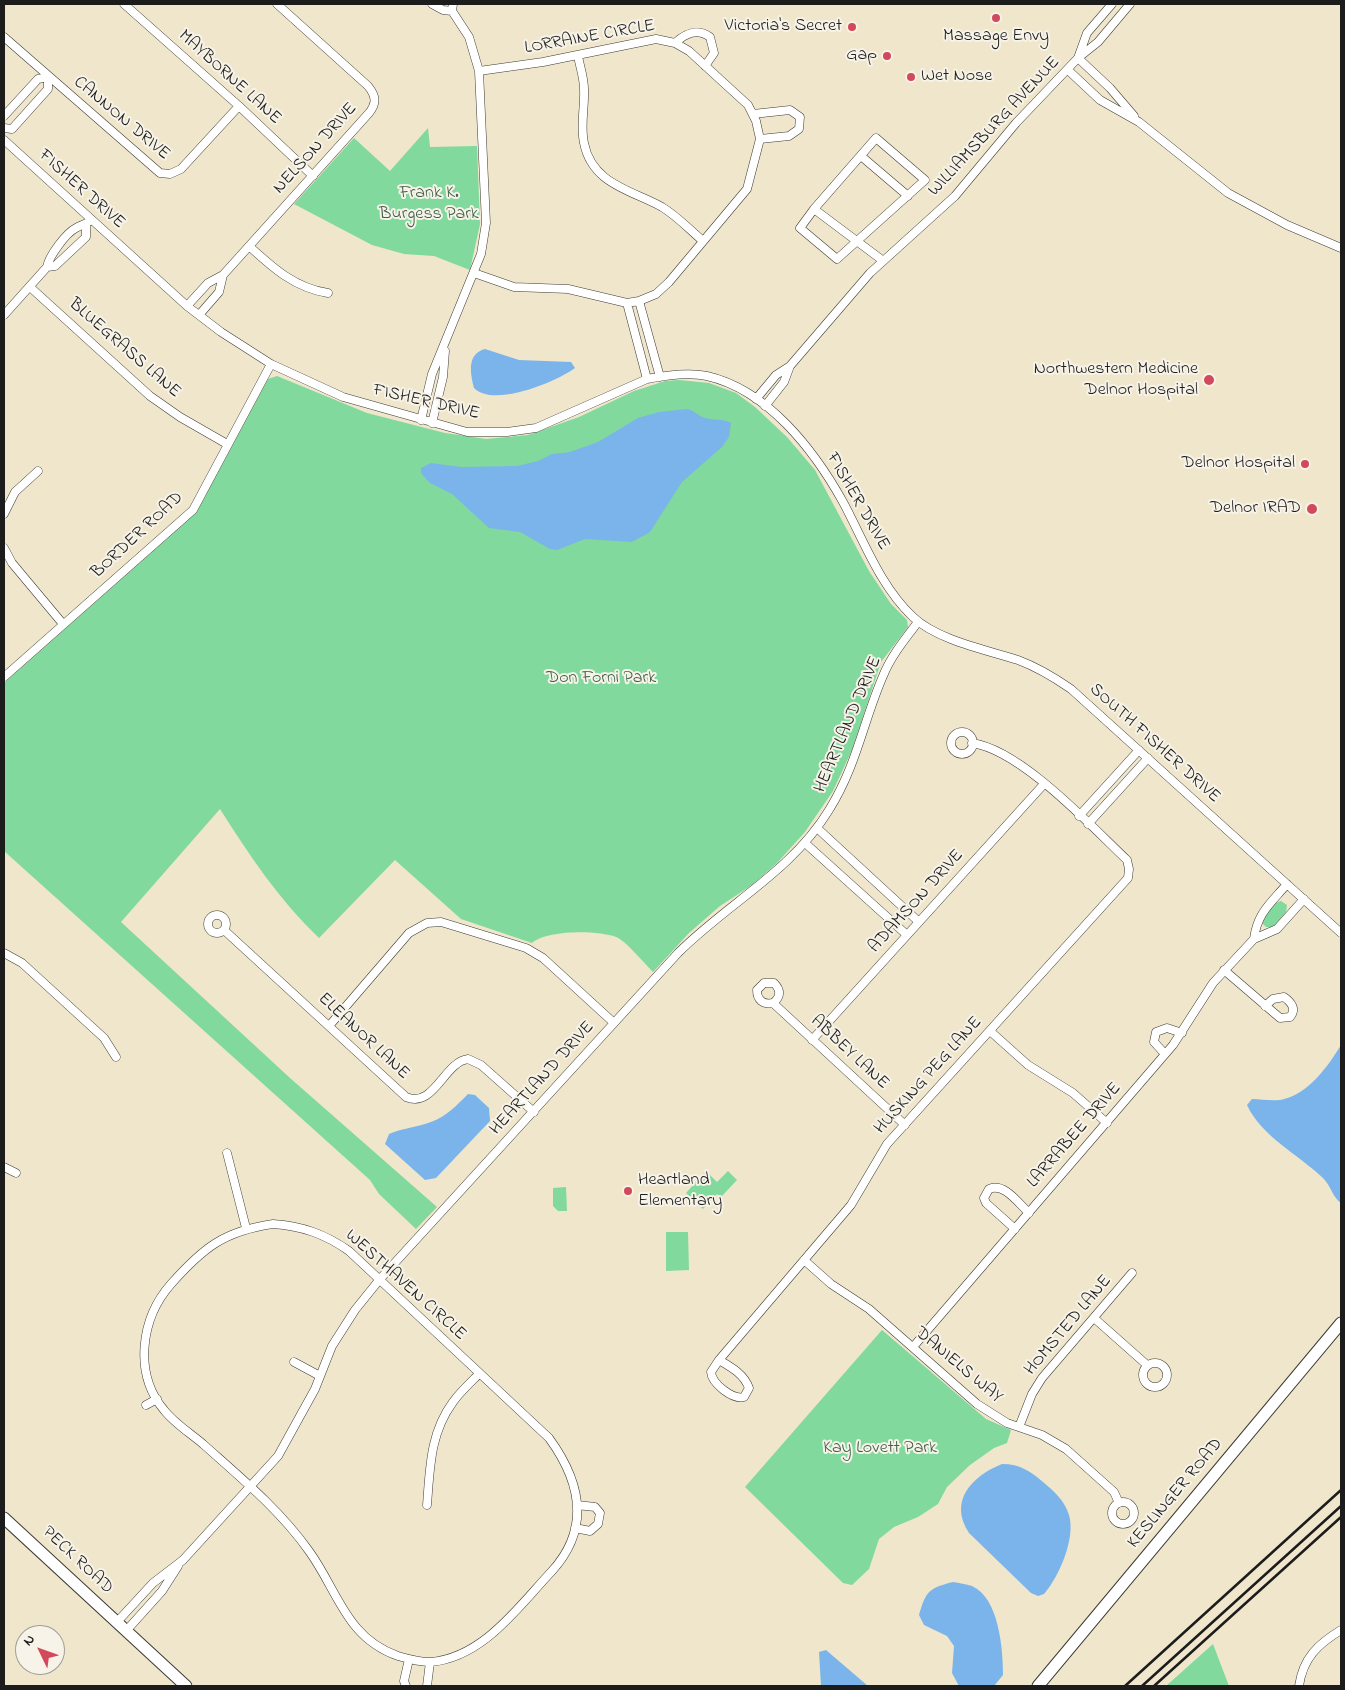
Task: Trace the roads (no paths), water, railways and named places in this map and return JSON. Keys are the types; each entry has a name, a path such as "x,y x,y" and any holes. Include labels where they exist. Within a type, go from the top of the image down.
{"main road":[{"name":"KESLINGER ROAD","path":"1038,1686 1341,1323"},
{"name":"PECK ROAD","path":"4,1518 186,1686"}],"street":[{"name":"MAYBORNE LANE","path":"124,4 239,106 313,176"},
{"name":"NELSON DRIVE","path":"187,306 208,283 223,275 313,176 369,114 375,98 368,86 277,4"},
{"path":"421,420 432,374 474,273 485,236 487,209 478,71 469,37 452,7 443,10 432,4"},
{"name":"WILLIAMSBURG AVENUE","path":"1078,58 1087,34 1112,4"},
{"name":"WILLIAMSBURG AVENUE","path":"756,399 776,375 790,366 882,260 955,196 1016,123 1078,58 1098,42 1130,4"},
{"path":"675,43 688,33 700,32 710,36 714,53 705,66"},
{"name":"CANNON DRIVE","path":"4,37 154,169 165,174 181,169 239,106"},
{"name":"LORRAINE CIRCLE","path":"478,71 578,56 646,40 656,39 675,43 689,51 748,105 753,114 760,139"},
{"path":"578,56 584,89 583,138 592,165 604,178 619,188 671,213 704,241"},
{"path":"1078,58 1110,88 1139,122"},
{"path":"1068,70 1100,100 1139,122 1238,200 1287,225 1341,248"},
{"path":"4,116 38,79 48,77 48,89 12,129 4,128"},
{"path":"474,273 514,287 568,289 627,303 639,301 662,289 747,189 760,139 790,136 799,129 800,117 790,110 753,114"},
{"path":"876,138 924,180 858,242 837,259 800,228 814,209 861,156 876,138"},
{"name":"FISHER DRIVE","path":"4,140 88,222 187,306 239,345 271,364 343,397 467,432 507,432 536,428 647,379 682,374 706,376 734,386 765,406 798,438 822,468 884,581 900,604 918,622"},
{"path":"861,156 908,196"},
{"path":"814,209 882,260"},
{"path":"4,315 47,267 48,259 60,245 76,228 88,222"},
{"path":"47,267 55,266 86,237 88,222"},
{"path":"249,246 279,273 301,286 328,292"},
{"name":"NELSON DRIVE","path":"199,315 219,292 223,275"},
{"name":"BLUEGRASS LANE","path":"30,287 150,396 180,417 227,444"},
{"path":"639,301 660,377"},
{"path":"627,303 647,379"},
{"path":"432,423 442,377 446,342"},
{"name":"BORDER ROAD","path":"4,676 193,510 271,364"},
{"name":"WILLIAMSBURG AVENUE","path":"765,406 784,382 790,366"},
{"path":"4,514 15,492 38,471"},
{"path":"4,548 12,563 63,624"},
{"name":"SOUTH FISHER DRIVE","path":"918,622 953,638 1020,661 1060,681 1071,689 1341,933"},
{"name":"HEARTLAND DRIVE","path":"126,1631 162,1591 183,1560 278,1456 296,1427 332,1346 355,1310 380,1279 696,935 772,876 805,843 817,828 851,768 889,663 918,622"},
{"name":"HUSKING PEG LANE","path":"719,1360 851,1205 883,1151 904,1125 1128,878 1127,860 1044,784 1015,759 987,745 972,743"},
{"path":"1079,816 1139,750"},
{"path":"1088,824 1148,758"},
{"name":"ADAMSON DRIVE","path":"812,1040 1044,784"},
{"path":"817,828 919,922"},
{"path":"805,843 907,935"},
{"path":"1254,939 1255,923 1259,915 1287,884"},
{"name":"LARRABEE DRIVE","path":"913,1347 1165,1054 1182,1033 1224,970 1254,939 1276,929 1304,899"},
{"path":"329,1026 408,933 420,925 434,922 454,924 532,951 614,1023"},
{"name":"ELEANOR LANE","path":"224,930 402,1094 412,1099 427,1095 454,1066 468,1059 481,1065 534,1112"},
{"path":"4,953 22,963 104,1038 116,1058"},
{"path":"1224,970 1265,1006"},
{"name":"ABBEY LANE","path":"773,1003 904,1125"},
{"path":"1165,1054 1154,1042 1156,1032 1167,1028 1182,1033"},
{"path":"990,1031 1028,1065 1073,1093 1107,1122"},
{"path":"227,1153 246,1228"},
{"path":"4,1167 16,1173"},
{"path":"1015,1229 986,1203 984,1198 988,1189 994,1186 1004,1189 1029,1213"},
{"name":"WESTHAVEN CIRCLE","path":"273,1224 295,1226 317,1232 349,1251 479,1374 550,1438 563,1457 574,1480 577,1504 575,1528 559,1563 511,1615 476,1647 457,1655 430,1662 409,1659 382,1650 361,1635 344,1612 326,1578 296,1533 251,1487 164,1410 157,1399 147,1371 144,1348 151,1314 159,1297 193,1259 211,1245 246,1228 273,1224"},
{"name":"DANIELS WAY","path":"804,1260 831,1284 869,1309 977,1404 1007,1423 1056,1442 1066,1449 1114,1492 1119,1503"},
{"name":"HOMSTED LANE","path":"1019,1427 1032,1394 1042,1378 1132,1273"},
{"path":"1094,1318 1147,1365"},
{"path":"719,1360 738,1372 747,1382 749,1388 744,1397 734,1396 714,1380 711,1372 719,1360"},
{"path":"294,1362 320,1376"},
{"path":"427,1505 432,1450 438,1426 453,1401 479,1374"},
{"path":"146,1405 157,1399"},
{"path":"575,1528 590,1531 598,1524 600,1513 595,1507 577,1504"},
{"name":"HEARTLAND DRIVE","path":"117,1622 153,1583 183,1560"},
{"path":"1299,1686 1301,1672 1308,1657 1321,1642 1341,1630"},
{"path":"406,1686 404,1681 409,1659"},
{"path":"427,1686 430,1662"}],"water":[{"path":"485,349 519,360 571,362 575,368 554,380 524,391 495,395 483,393 474,388 471,364 475,355"},
{"path":"687,409 705,418 731,423 729,437 722,447 682,482 650,532 632,542 585,539 557,550 550,549 520,532 489,528 452,494 430,483 421,473 421,468 431,463 461,467 517,466 538,461 552,454 570,452 598,442 638,418 659,412"},
{"path":"1341,1045 1341,1203 1323,1178 1261,1126 1247,1105 1252,1099 1280,1100 1301,1091 1324,1070"},
{"path":"468,1094 475,1095 489,1108 490,1121 436,1178 425,1180 385,1144 389,1134 426,1124 442,1117"},
{"path":"1002,1464 1019,1467 1034,1475 1059,1497 1069,1515 1071,1524 1070,1535 1065,1557 1050,1587 1044,1594 1038,1596 1031,1593 969,1533 963,1521 962,1500 966,1491 981,1475"},
{"path":"953,1582 972,1586 981,1592 994,1613 998,1625 1002,1652 1003,1675 994,1686 959,1686 952,1673 954,1646 947,1636 924,1625 919,1615 924,1601 930,1592 939,1586"},
{"path":"826,1650 868,1686 821,1686 819,1652"}],"railway":[{"path":"1125,1686 1341,1490"},
{"path":"1142,1686 1341,1506"},
{"path":"1154,1686 1341,1517"}],"place":[{"name":"Massage Envy","path":"996,18"},
{"name":"Victoria's Secret","path":"852,27"},
{"name":"Gap","path":"887,56"},
{"name":"Wet Nose","path":"911,77"},
{"name":"Northwestern Medicine Delnor Hospital","path":"1209,380"},
{"name":"Delnor Hospital","path":"1305,464"},
{"name":"Delnor IRAD","path":"1312,509"},
{"name":"Heartland Elementary","path":"628,1191"}],"park label":[{"name":"Frank K. Burgess Park","path":"429,204"},
{"name":"Don Forni Park","path":"601,679"},
{"name":"Kay Lovett Park","path":"880,1449"}]}
